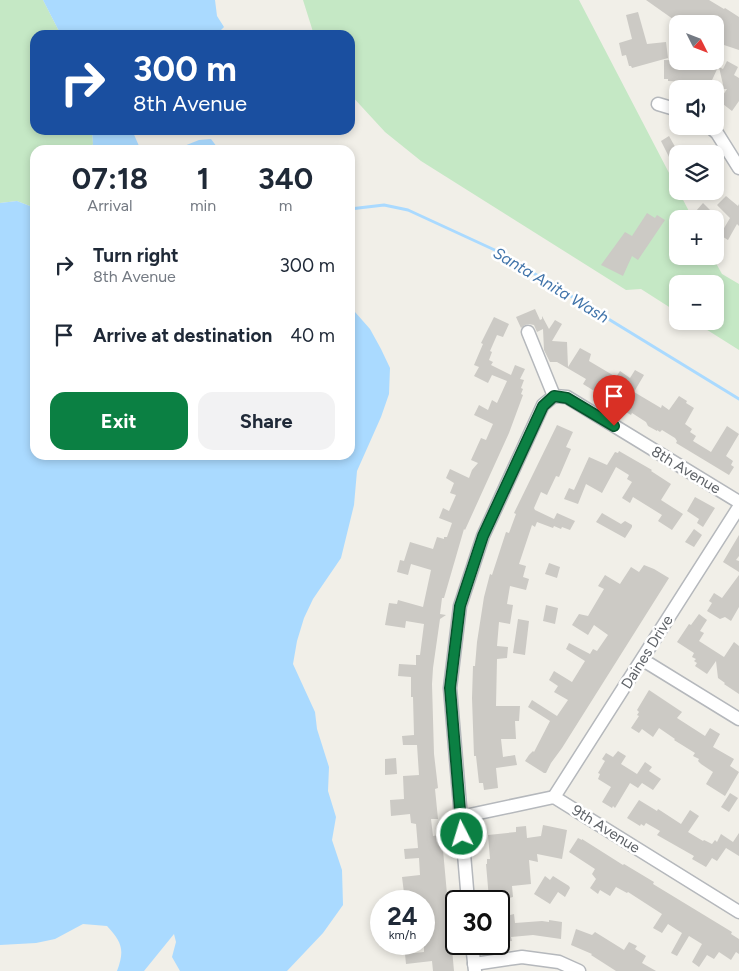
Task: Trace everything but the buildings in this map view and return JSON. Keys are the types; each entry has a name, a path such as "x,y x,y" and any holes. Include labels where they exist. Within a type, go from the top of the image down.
{"street":[{"path":"658,104 669,107"},
{"path":"717,135 739,168"},
{"path":"467,890 450,688 460,606 483,536 543,406 554,396 528,332"},
{"name":"8th Avenue","path":"554,396 567,398 739,502"},
{"name":"Daines Drive","path":"554,797 739,507"},
{"path":"642,660 739,719"},
{"name":"9th Avenue","path":"460,816 554,797 739,912"},
{"path":"475,967 522,957 559,962 579,971"}],"green space":[{"path":"0,0 43,0 58,30 30,30 30,135 92,135 93,144 30,145 30,206 17,201 0,203"},
{"path":"303,0 579,0 669,173 669,200 683,200 688,210 669,210 669,265 717,265 724,275 669,275 669,307 641,289 626,290 421,161 385,132 355,99 355,30 312,30"},
{"path":"724,275 739,284 739,350 707,330 724,330"}],"water":[{"path":"43,0 215,0 217,16 224,27 221,30 58,30"},
{"path":"92,135 134,135 139,145 92,145"},
{"path":"211,139 216,145 186,145 199,140"},
{"path":"17,201 30,206 30,460 355,460 355,312 370,329 390,368 389,394 357,471 354,505 341,558 313,599 304,618 293,664 315,712 317,729 329,767 328,791 336,817 332,840 342,870 343,905 323,933 287,971 180,971 172,957 176,942 174,934 144,971 117,971 121,957 121,947 107,926 83,924 55,939 36,943 0,945 0,203"}],"waterway":[{"name":"Santa Anita Wash","path":"355,208 384,205 408,210 499,252 739,399"}],"route":[{"path":"462,834 450,688 460,606 483,536 543,406 554,396 567,398 614,426"}]}
